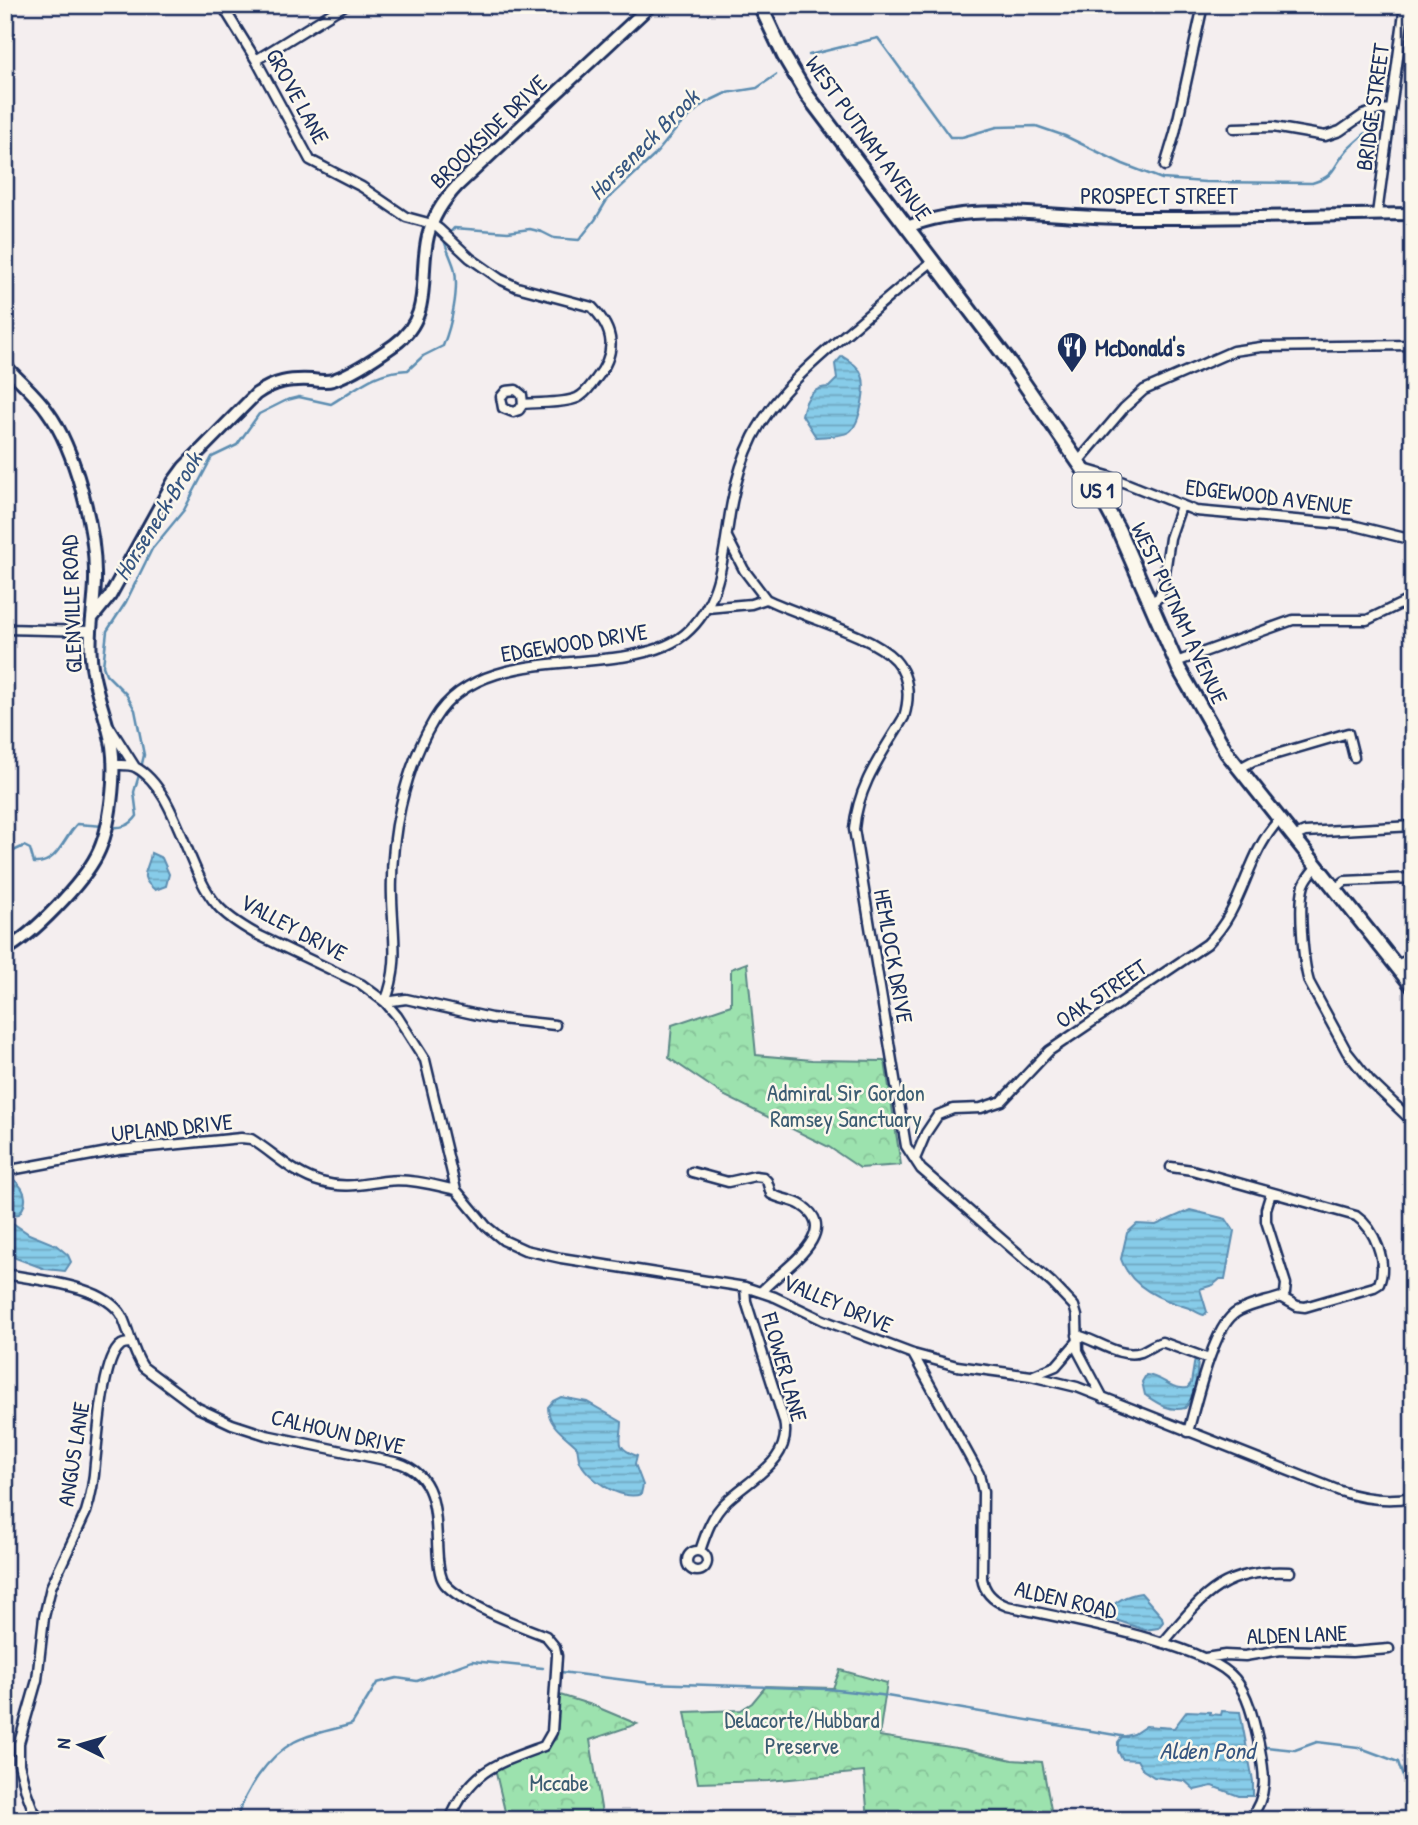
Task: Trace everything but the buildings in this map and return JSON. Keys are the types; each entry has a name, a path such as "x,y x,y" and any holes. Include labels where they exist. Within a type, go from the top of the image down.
{"main road":[{"name":"WEST PUTNAM AVENUE","path":"760,5 803,89 1010,363 1081,466 1112,516 1176,662 1217,737 1238,769 1413,986"}],"street":[{"name":"GROVE LANE","path":"222,5 256,60 310,160 362,187 407,217 435,226"},
{"path":"256,60 345,5"},
{"name":"BROOKSIDE DRIVE","path":"93,617 110,596 173,482 184,467 256,394 268,386 290,379 332,380 368,361 404,336 417,320 421,309 426,246 442,203 651,5"},
{"path":"1165,166 1175,133 1203,5"},
{"path":"1406,5 1413,8"},
{"name":"BRIDGE STREET","path":"1377,214 1406,5"},
{"path":"1234,128 1273,127 1325,136 1340,131 1363,115 1391,109"},
{"name":"PROSPECT STREET","path":"907,227 931,218 1009,212 1119,218 1413,214"},
{"path":"435,226 470,258 499,279 517,287 592,307 610,331 608,361 587,391 569,400 523,404"},
{"name":"EDGEWOOD DRIVE","path":"385,1002 392,986 396,961 392,897 393,853 398,824 427,731 443,707 476,682 502,672 654,650 683,636 707,607 717,586 731,503 744,460 752,439 777,400 821,356 933,261"},
{"path":"1081,466 1124,408 1144,390 1233,351 1261,347 1413,345"},
{"name":"GLENVILLE ROAD","path":"5,365 50,414 68,453 89,523 94,550 91,668 107,723 114,765 105,833 98,853 80,880 29,933 5,950"},
{"name":"EDGEWOOD AVENUE","path":"1081,466 1181,506 1216,514 1352,525 1413,540"},
{"path":"1150,604 1159,597 1163,587 1170,538 1181,506"},
{"name":"HEMLOCK DRIVE","path":"726,537 744,570 766,599 873,645 895,661 903,672 909,696 904,717 867,777 854,829 906,1146 921,1169 1074,1306 1077,1339 1089,1374 1103,1398"},
{"path":"1176,662 1293,620 1367,620 1413,598"},
{"path":"707,607 751,604 766,599"},
{"path":"5,629 91,631"},
{"name":"VALLEY DRIVE","path":"107,723 140,771 166,801 200,876 217,906 240,925 276,945 361,984 385,1002 397,1016 425,1060 456,1190 486,1226 503,1240 525,1250 561,1258 745,1287 913,1354 957,1366 1059,1381 1359,1497 1389,1501 1413,1497"},
{"path":"1238,769 1253,761 1348,733 1354,757"},
{"path":"114,765 140,771"},
{"name":"OAK STREET","path":"915,1159 926,1133 938,1115 953,1109 981,1108 1002,1101 1049,1051 1207,944 1223,927 1235,907 1262,840 1279,820"},
{"path":"1293,837 1305,832 1413,826"},
{"path":"1317,866 1307,877 1302,899 1306,970 1310,982 1347,1052 1370,1081 1413,1122"},
{"path":"1335,889 1345,881 1413,878"},
{"path":"1396,965 1413,958"},
{"path":"385,1002 406,999 492,1018 555,1025"},
{"name":"UPLAND DRIVE","path":"5,1171 118,1150 241,1138 251,1139 301,1175 320,1182 348,1187 405,1181 456,1190"},
{"path":"1171,1167 1192,1170 1356,1216 1364,1222 1376,1238 1382,1275 1379,1284 1305,1307 1297,1307 1282,1298"},
{"path":"692,1172 728,1182 762,1177 767,1181 771,1194 800,1205 813,1217 816,1232 807,1251 761,1292"},
{"path":"1188,1432 1209,1359 1227,1321 1236,1312 1282,1298 1285,1293 1286,1284 1266,1221 1266,1209 1271,1193"},
{"name":"CALHOUN DRIVE","path":"5,1274 97,1294 121,1315 143,1367 198,1408 219,1419 266,1435 406,1465 424,1481 433,1495 440,1574 447,1586 468,1600 552,1640 557,1666 549,1742 491,1766 474,1779 450,1820"},
{"name":"FLOWER LANE","path":"700,1551 709,1524 724,1503 768,1470 785,1439 784,1421 746,1301 745,1287"},
{"path":"1031,1376 1056,1366 1077,1339 1089,1338 1119,1353 1139,1353 1162,1342 1209,1359"},
{"name":"ANGUS LANE","path":"42,1820 33,1810 26,1791 19,1764 19,1744 37,1680 44,1616 51,1587 90,1498 104,1388 116,1351 120,1346 131,1343"},
{"name":"ALDEN ROAD","path":"913,1354 979,1475 984,1492 982,1578 991,1597 1007,1606 1163,1643 1222,1666 1234,1677 1247,1700 1262,1761 1264,1791 1258,1808 1249,1820"},
{"path":"1163,1643 1206,1595 1222,1583 1249,1572 1290,1572"},
{"name":"ALDEN LANE","path":"1205,1658 1245,1656 1281,1650 1352,1652 1389,1649"}],"green space":[{"name":"Admiral Sir Gordon Ramsey Sanctuary","path":"747,963 756,1055 812,1060 885,1061 901,1165 860,1168 829,1147 725,1096 669,1058 672,1025 731,1005 731,969"},
{"name":"Delacorte/Hubbard Preserve","path":"840,1670 887,1683 879,1736 963,1749 1012,1760 1042,1762 1053,1820 868,1820 864,1772 769,1781 698,1783 685,1712 741,1710 752,1703 766,1686 833,1688"},
{"name":"Mccabe","path":"560,1695 637,1724 590,1740 603,1820 507,1820 495,1769 539,1751 556,1739"}],"water":[{"path":"842,356 861,372 864,388 862,405 849,432 838,436 816,437 802,415 803,409 814,392 829,387 837,379 835,364"},
{"path":"151,853 162,858 169,874 166,886 155,890 145,876"},
{"path":"5,1179 13,1179 25,1195 19,1214 5,1216"},
{"path":"1190,1210 1226,1219 1234,1231 1225,1279 1200,1289 1207,1312 1204,1315 1168,1301 1140,1285 1132,1278 1121,1259 1127,1233 1137,1224 1156,1225"},
{"path":"5,1222 56,1245 68,1255 71,1262 65,1271 45,1269 5,1254"},
{"path":"1195,1358 1198,1359 1195,1385 1185,1408 1168,1408 1145,1395 1142,1382 1146,1375 1176,1387 1187,1388 1191,1383"},
{"path":"561,1397 587,1402 622,1422 620,1442 629,1453 637,1456 635,1464 643,1485 641,1494 624,1495 605,1487 589,1474 579,1459 577,1447 551,1420 548,1407"},
{"path":"1141,1593 1162,1617 1163,1622 1158,1628 1145,1630 1110,1618 1109,1611 1115,1603 1127,1596"},
{"name":"Alden Pond","path":"1187,1711 1221,1715 1222,1711 1240,1712 1253,1781 1253,1796 1239,1796 1212,1786 1195,1790 1185,1781 1154,1777 1143,1770 1137,1760 1122,1759 1118,1742 1122,1737 1134,1734 1146,1726 1174,1728"}],"waterway":[{"name":"Horseneck Brook","path":"809,55 878,38 950,137 962,137 997,127 1036,126 1162,179 1312,183 1330,174 1348,149 1377,122"},
{"name":"Horseneck Brook","path":"141,768 144,755 135,710 126,694 106,674 103,666 107,631 126,602 152,549 184,510 212,457 237,445 259,414 287,400 299,397 331,404 386,373 408,370 423,356 443,346 452,318 456,286 454,267 444,240 454,228 508,232 530,229 554,238 579,240 607,200 654,156 678,127 703,104 726,93 757,88 776,75"},
{"name":"Horseneck Brook","path":"110,827 125,826 137,816 134,792 139,775"},
{"name":"Horseneck Brook","path":"5,855 24,846 30,849 34,863 49,860 77,824 104,826"},
{"path":"236,1820 251,1786 275,1757 300,1739 352,1724 377,1683 397,1678 417,1681 472,1661 543,1668"},
{"path":"561,1672 649,1683 828,1689 881,1695 1127,1737"},
{"path":"1266,1747 1295,1750 1317,1742 1358,1747 1398,1762 1405,1783 1413,1786"}],"place":[{"name":"McDonald's","path":"1072,374"}]}
